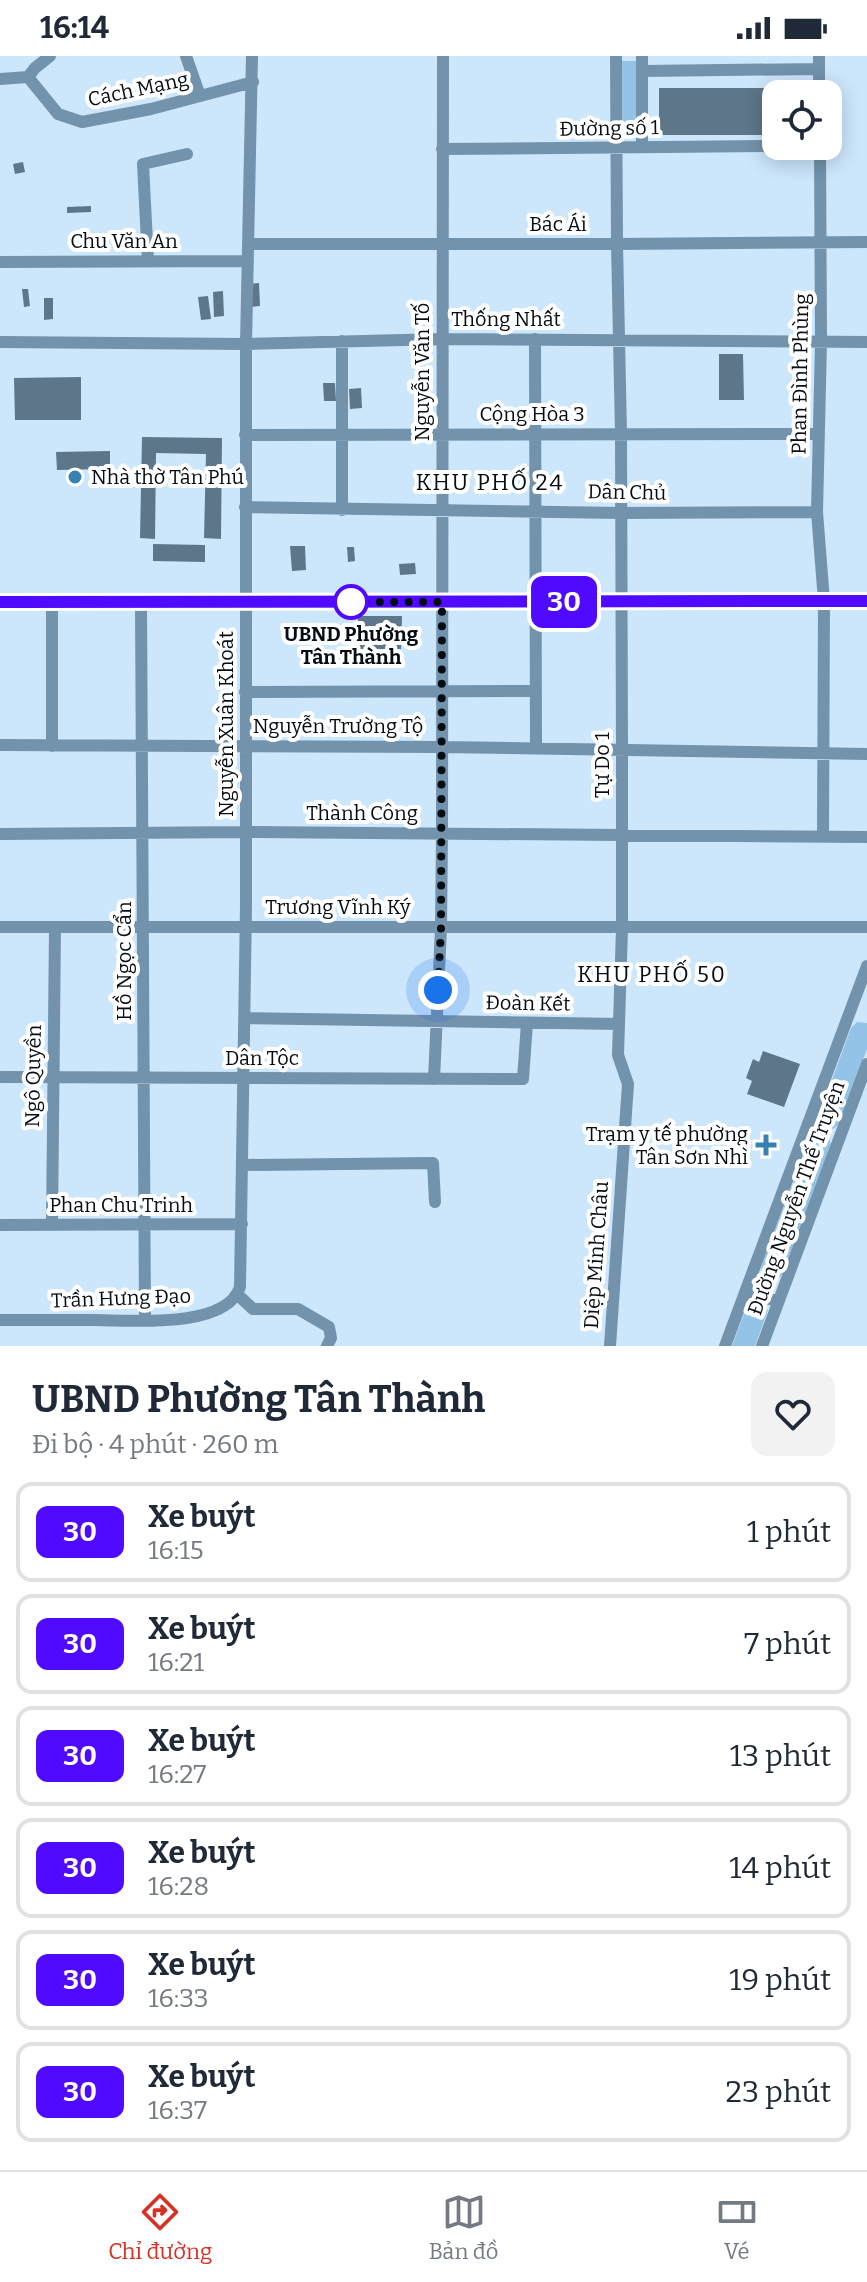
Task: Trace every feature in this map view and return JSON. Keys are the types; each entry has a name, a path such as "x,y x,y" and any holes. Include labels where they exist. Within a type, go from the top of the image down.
{"street":[{"path":"0,79 28,77 50,56"},
{"path":"186,56 200,96"},
{"name":"Nguyễn Xuân Khoát","path":"238,1295 241,1284 245,1018 245,435 252,56"},
{"name":"Nguyễn Văn Tố","path":"434,1079 442,833 443,56"},
{"name":"Tự Do 1","path":"616,56 621,433 622,928"},
{"path":"642,56 642,147"},
{"path":"642,71 819,62"},
{"name":"Cách Mạng","path":"28,77 58,114 82,122 151,109 253,82"},
{"name":"Đường số 1","path":"442,149 762,146"},
{"path":"148,261 143,164 187,154"},
{"name":"Phan Đình Phùng","path":"820,160 821,342 817,512 824,601 823,836"},
{"name":"Bác Ái","path":"249,244 867,242"},
{"name":"Chu Văn An","path":"0,262 248,261"},
{"path":"535,339 536,748"},
{"name":"Thống Nhất","path":"0,342 246,344 535,339 867,342"},
{"path":"342,341 342,510"},
{"name":"Cộng Hòa 3","path":"245,435 819,434"},
{"name":"Dân Chủ","path":"245,507 621,513 817,512"},
{"path":"0,602 867,601"},
{"path":"52,602 52,746"},
{"name":"Hồ Ngọc Cẩn","path":"141,602 145,1320"},
{"path":"245,692 535,691"},
{"name":"Nguyễn Trường Tộ","path":"0,745 442,747 867,754"},
{"name":"Thành Công","path":"0,834 246,832 867,837"},
{"name":"Trương Vĩnh Ký","path":"0,927 867,927"},
{"name":"Ngô Quyền","path":"52,1225 55,927"},
{"name":"Diệp Minh Châu","path":"610,1346 628,1084 618,1055 622,928"},
{"path":"725,1346 867,966"},
{"path":"851,1008 867,1009"},
{"name":"Đoàn Kết","path":"245,1018 619,1024"},
{"name":"Dân Tộc","path":"0,1077 523,1079 527,1023"},
{"name":"Đường Nguyễn Thế Truyện","path":"762,1346 867,1064"},
{"path":"243,1165 433,1163 435,1202"},
{"name":"Phan Chu Trinh","path":"0,1225 242,1224"},
{"path":"746,1290 778,1302"},
{"path":"238,1295 253,1309 303,1311 329,1327 331,1334 327,1346"},
{"name":"Trần Hưng Đạo","path":"0,1320 175,1320 226,1306 238,1295"}],"shaded area":[{"path":"622,61 636,61 636,135 623,135"},
{"path":"857,1022 867,1023 867,1049 839,1124 827,1130 819,1125 818,1118 851,1028"},
{"path":"820,1132 828,1135 831,1145 782,1275 769,1279 761,1268 810,1138"},
{"path":"754,1301 762,1303 768,1310 755,1346 732,1346 747,1306"}],"building":[{"path":"659,88 762,88 762,135 659,135"},
{"path":"23,162 25,172 15,174 13,164"},
{"path":"91,206 91,212 67,213 67,207"},
{"path":"259,283 260,306 250,307 248,284"},
{"path":"22,289 28,289 30,306 24,307"},
{"path":"223,291 224,316 214,317 213,292"},
{"path":"208,296 211,319 201,320 198,297"},
{"path":"44,298 53,298 53,319 44,320"},
{"path":"719,354 743,354 744,400 719,400"},
{"path":"81,377 81,420 15,420 14,378"},
{"path":"323,383 335,383 336,401 324,401"},
{"path":"361,388 362,408 350,409 349,389"},
{"path":"142,437 222,438 221,539 204,538 206,454 156,453 155,539 140,538"},
{"path":"110,451 110,469 57,470 56,452"},
{"path":"153,544 205,545 205,562 153,561"},
{"path":"290,546 305,546 306,570 292,571"},
{"path":"347,547 354,547 355,561 348,562"},
{"path":"415,563 416,574 400,575 399,564"},
{"path":"358,616 402,616 401,649 357,649"},
{"path":"763,1051 800,1064 784,1107 747,1094 752,1081 746,1078 753,1059 759,1062"}],"bus line":[{"name":"30","path":"0,602 867,601"}],"place":[{"name":"Nhà thờ Tân Phú","path":"75,477"},
{"name":"UBND Phường Tân Thành","path":"351,602"},
{"name":"Trạm y tế phường Tân Sơn Nhì","path":"766,1145"}],"district":[{"name":"KHU PHỐ 24","path":"490,482"},
{"name":"KHU PHỐ 50","path":"652,974"}],"route":[{"path":"351,602 442,602 438,990"}]}
